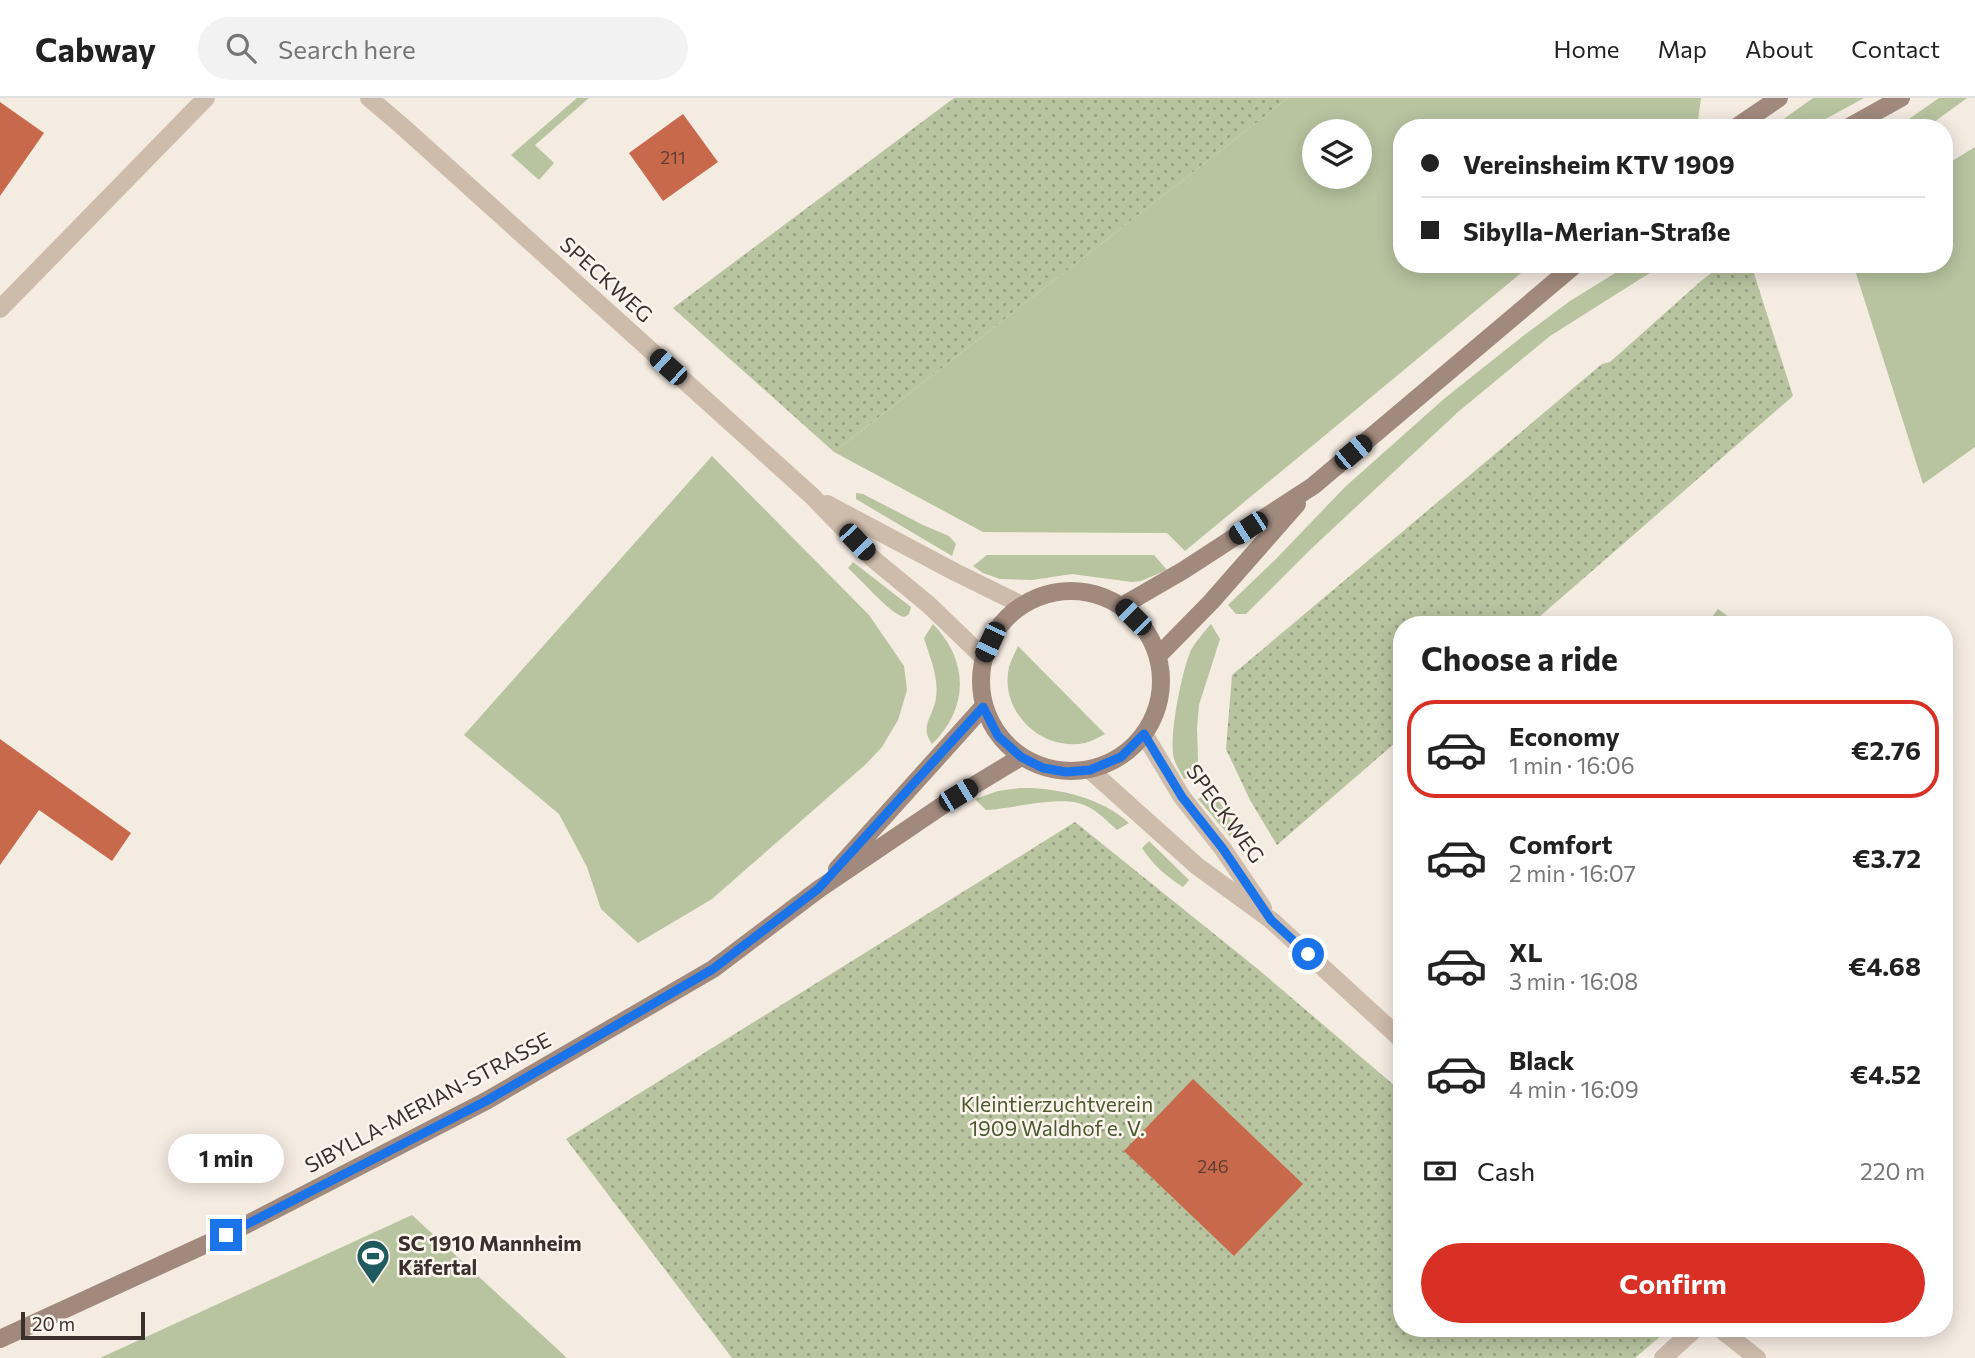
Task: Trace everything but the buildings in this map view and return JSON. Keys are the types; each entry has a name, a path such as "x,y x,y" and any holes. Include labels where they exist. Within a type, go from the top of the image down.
{"main road":[{"path":"1748,119 1779,98"},
{"path":"1863,119 1901,98"},
{"path":"1122,606 1184,570 1312,486 1565,273"},
{"path":"1158,656 1211,602 1312,486"},
{"path":"1054,592 1090,592 1122,606 1144,629 1158,656 1162,683 1157,710 1144,734 1121,757 1090,770 1066,772 1043,768 1021,757 998,736 983,707 979,682 983,657 997,628 1022,605 1054,592"},
{"name":"SIBYLLA-MERIAN-STRASSE","path":"818,889 983,707"},
{"name":"SIBYLLA-MERIAN-STRASSE","path":"0,1339 226,1235 486,1101 713,969 818,889 958,795 1021,757"}],"street":[{"path":"0,309 206,98"},
{"name":"SPECKWEG","path":"369,98 812,496 872,558 929,606 983,657"},
{"name":"SPECKWEG","path":"812,496 1022,605"},
{"name":"SPECKWEG","path":"1144,734 1182,797 1223,849 1271,920"},
{"name":"SPECKWEG","path":"1090,770 1197,866 1271,920 1393,1033"},
{"path":"1664,1358 1687,1337"},
{"path":"1730,1337 1757,1358"}],"green space":[{"path":"577,98 589,98 535,145 554,163 539,180 511,155"},
{"path":"954,98 1288,98 834,452 673,308"},
{"path":"1288,98 1701,98 1698,119 1393,119 1393,273 1521,273 1185,551 1167,533 983,532 834,452"},
{"path":"1813,98 1864,98 1826,119 1784,119"},
{"path":"1939,98 1967,98 1938,119 1909,119"},
{"path":"1975,147 1975,447 1923,484 1856,273 1953,273 1953,160"},
{"path":"1615,273 1650,273 1550,336 1458,412 1312,548 1246,614 1236,614 1228,605 1345,487 1445,398 1570,301"},
{"path":"1711,273 1754,273 1793,396 1540,616 1393,616 1393,745 1277,845 1250,800 1226,749 1232,675 1602,364 1610,362"},
{"path":"712,456 869,615 904,666 907,690 898,720 882,747 866,764 712,899 638,943 601,909 587,867 559,814 464,735"},
{"path":"856,493 949,536 956,544 952,556 856,499"},
{"path":"987,555 1154,555 1167,570 1132,582 1072,574 1032,580 1000,579 973,566"},
{"path":"853,562 911,607 909,614 901,616 881,600 848,568"},
{"path":"1718,609 1728,616 1713,616"},
{"path":"933,624 953,653 960,684 953,715 932,744 928,738 927,727 936,698 936,683 924,638"},
{"path":"1211,624 1220,639 1199,705 1197,767 1191,778 1184,779 1173,754 1177,701 1191,650"},
{"path":"1018,646 1105,734 1085,743 1069,744 1039,735 1027,725 1010,699 1008,683 1009,667"},
{"path":"1019,788 1047,789 1077,795 1105,806 1129,823 1117,830 1086,806 1065,801 986,810 975,799 998,791"},
{"path":"1213,791 1239,834 1233,840 1198,799"},
{"name":"Kleintierzuchtverein 1909 Waldhof e. V.","path":"1075,822 1259,970 1393,1084 1393,1337 1660,1337 1635,1358 732,1358 566,1139"},
{"path":"1149,841 1189,880 1183,887 1146,854 1142,848"},
{"name":"SC 1910 Mannheim Käfertal","path":"412,1215 567,1358 100,1358"}],"place":[{"name":"SC 1910 Mannheim Käfertal","path":"373,1286"}],"route":[{"path":"226,1235 486,1101 713,969 818,889 983,707 998,736 1021,757 1043,768 1066,772 1090,770 1121,757 1144,734 1182,797 1223,849 1271,920 1308,954"}]}
